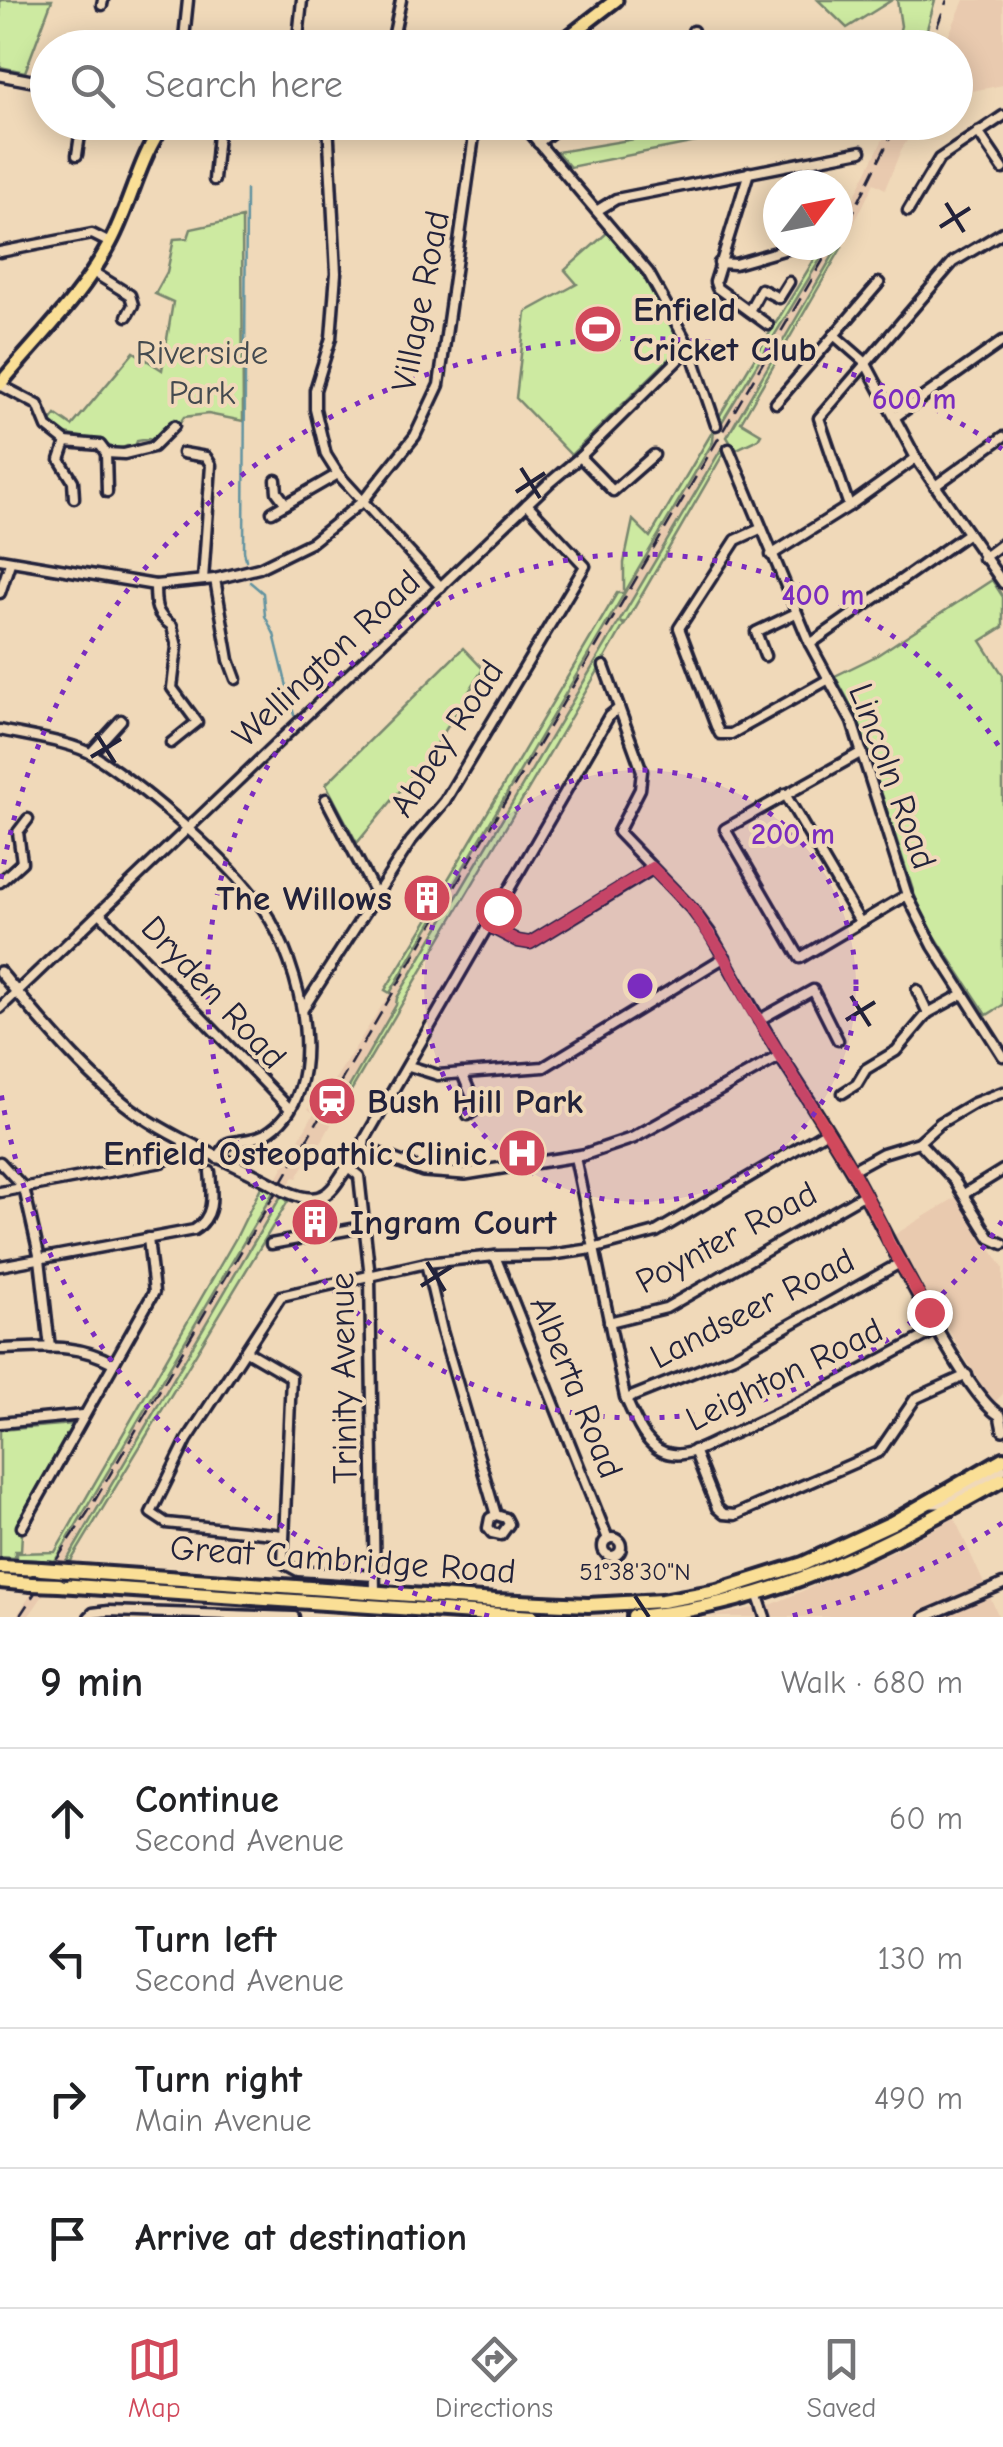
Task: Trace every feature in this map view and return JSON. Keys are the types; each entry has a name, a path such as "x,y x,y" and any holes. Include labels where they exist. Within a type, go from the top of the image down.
{"highway":[{"name":"Great Cambridge Road","path":"634,1617 684,1612 755,1588 929,1503 1003,1459"},
{"name":"Great Cambridge Road","path":"0,1581 420,1610 496,1611 645,1602 805,1579 882,1546 1003,1479"},
{"name":"Great Cambridge Road","path":"0,1567 375,1592 533,1617"},
{"path":"375,1592 381,1602 420,1610"}],"main road":[{"path":"577,30 614,1"},
{"path":"0,384 60,318 93,272 154,140"}],"street":[{"path":"185,30 188,0"},
{"path":"299,30 302,0"},
{"path":"395,30 401,0"},
{"path":"0,75 30,81"},
{"path":"973,135 1003,116"},
{"path":"978,132 1003,169"},
{"path":"77,155 79,140"},
{"path":"214,180 217,140"},
{"path":"329,140 336,273 330,338 314,409 326,454 338,474 441,587"},
{"name":"Village Road","path":"0,559 155,585 216,579 259,568 312,542 364,501 416,436 439,385 473,140"},
{"path":"536,140 648,272 690,348 716,425"},
{"path":"538,143 542,140"},
{"path":"908,211 939,159 966,140"},
{"path":"598,210 616,199 860,151"},
{"path":"748,172 715,282 717,288 768,324"},
{"path":"849,506 819,418 954,262 1003,232"},
{"path":"0,252 92,234 110,242"},
{"path":"719,263 736,264 763,256"},
{"path":"93,272 130,295 133,304 127,316"},
{"path":"749,311 761,289 780,298 789,282"},
{"path":"776,404 880,283"},
{"path":"834,335 865,362 916,458 1003,583"},
{"path":"895,418 1003,341"},
{"name":"Wellington Road","path":"0,1008 690,348"},
{"path":"0,384 38,405 47,427 66,442 100,446 106,453 115,455 153,447 174,426"},
{"path":"934,486 1003,437"},
{"path":"66,442 60,460 73,481 74,498"},
{"name":"Lincoln Road","path":"728,449 810,644 852,722 907,896 933,946 1003,1056"},
{"path":"184,452 206,456 212,473 203,580"},
{"path":"106,453 106,492"},
{"path":"580,457 614,491 654,454"},
{"path":"771,555 916,458"},
{"path":"272,512 338,474"},
{"path":"276,480 277,492 286,504"},
{"name":"Abbey Road","path":"303,1009 411,841 445,801 585,566 527,504"},
{"path":"760,528 736,540 679,628 716,726 720,734 731,734 829,679"},
{"path":"810,644 967,534"},
{"path":"984,558 1003,543"},
{"path":"0,593 10,563"},
{"path":"216,579 225,642 236,679"},
{"path":"155,585 155,608 172,626 177,648 172,688 198,722 171,743"},
{"path":"756,632 796,613"},
{"path":"750,620 765,656"},
{"path":"604,666 640,760 642,781 618,832 692,909 725,958 780,1056 852,1170 938,1329 987,1406 1002,1412 1003,1430"},
{"path":"0,972 116,1096 138,1114 281,1188 308,1199 320,1197 338,1186 363,1152 366,1138 610,716 619,708"},
{"path":"91,753 120,720"},
{"path":"0,730 91,753 143,790 234,875 264,911 289,960 303,1009 302,1082 289,1108 268,1132 228,1143 217,1158"},
{"path":"862,752 725,829 800,958 907,896"},
{"path":"785,794 860,922"},
{"path":"326,803 376,895"},
{"path":"0,882 22,862 18,832 28,818"},
{"path":"489,926 530,943 652,868"},
{"name":"Dryden Road","path":"100,913 289,1108"},
{"path":"409,1066 430,1074 544,1067 725,958"},
{"path":"759,1020 813,990 838,1040"},
{"path":"916,990 928,1013"},
{"path":"843,1093 857,1084 866,1069 896,1051 928,1013 963,994"},
{"path":"363,1152 377,1153 423,1172 465,1174 575,1157 633,1138 780,1056"},
{"path":"462,1073 477,1109 468,1116"},
{"path":"852,1170 883,1153 919,1142 940,1123 1003,1092"},
{"path":"283,1535 166,1523 151,1513 187,1440 285,1294 426,1263 550,1255 592,1249 656,1232 827,1131"},
{"path":"0,1192 162,1162 174,1157 185,1141"},
{"path":"919,1142 964,1194 990,1238 1003,1244"},
{"name":"Leighton Road","path":"575,1157 626,1399 646,1438 658,1449 672,1454 694,1450 805,1402 938,1329"},
{"path":"0,1162 24,1188 40,1259 50,1348"},
{"name":"Trinity Avenue","path":"350,1168 359,1176 370,1277 375,1592"},
{"path":"964,1194 1003,1170"},
{"path":"0,1266 201,1226 211,1209 210,1172"},
{"name":"Poynter Road","path":"610,1322 666,1308 865,1194"},
{"path":"270,1244 363,1227"},
{"path":"22,1527 154,1292 148,1238"},
{"name":"Alberta Road","path":"495,1256 608,1538"},
{"path":"426,1263 496,1515"},
{"name":"Landseer Road","path":"626,1399 734,1356 900,1263"},
{"path":"0,1349 73,1347 113,1363"},
{"path":"248,1352 291,1377 282,1560 289,1569 375,1576"},
{"path":"694,1450 718,1508 724,1514 735,1515 880,1452 916,1398 967,1375"},
{"path":"0,1424 82,1415"},
{"path":"929,1503 942,1503 1003,1469"},
{"path":"925,1617 1003,1584"},
{"path":"755,1588 765,1617"},
{"path":"88,1617 108,1611 294,1617"}],"shaded area":[{"path":"964,0 1003,0 1003,85 973,91 973,30 951,30"},
{"path":"883,140 907,140 885,189 874,183 853,225 853,200"},
{"path":"820,260 831,260 727,437 722,425"},
{"path":"716,433 723,446 398,998 321,1143 316,1144 297,1178 288,1185 56,1577 28,1617 16,1617 76,1526 280,1181 277,1178 314,1113 308,1109 325,1095 390,993"},
{"path":"958,1196 1003,1268 1003,1394 993,1404 893,1239"},
{"path":"954,1517 999,1617 709,1617 773,1604 904,1546"}],"green space":[{"path":"0,0 52,0 41,30 30,30 30,59 25,72 0,67"},
{"path":"818,0 892,0 847,28"},
{"path":"897,0 935,0 927,30 900,30"},
{"path":"628,140 696,142 570,167 557,152"},
{"name":"Riverside Park","path":"242,218 243,421 208,414 184,417 180,423 174,419 154,442 137,441 135,447 117,450 54,428 50,423 56,415 72,426 134,352 162,370 173,302 155,294 167,272 174,239 188,238 191,229"},
{"name":"Enfield Cricket Club","path":"608,232 650,286 680,348 571,455 516,398 526,312 577,284 565,270"},
{"path":"814,260 820,260 719,427 717,420"},
{"path":"830,260 834,260 741,422 761,434 758,439 735,450 727,437"},
{"path":"714,429 713,442 390,993 385,990 450,884 447,881 617,593 624,593 624,563 633,520 650,537"},
{"path":"723,446 725,451 625,624 621,622 624,625 599,669 343,1105 340,1103 397,998"},
{"path":"992,580 1003,597 1003,627 981,641 1003,675 1003,1005 987,1015 921,915 856,715 835,676 876,656"},
{"path":"463,648 483,669 432,752 357,843 326,784"},
{"path":"262,1185 274,1191 55,1561 17,1559 17,1553 55,1552 237,1236"},
{"path":"281,1196 288,1201 71,1561 66,1562"},
{"path":"74,1424 17,1523 22,1533 21,1551 15,1551 15,1558 0,1557 0,1430"}],"waterway":[{"path":"246,190 246,560"},
{"path":"250,582 263,593 265,616 274,634 294,715"}],"railway":[{"path":"936,30 947,0"},
{"path":"853,213 889,140"},
{"path":"19,1617 88,1512 823,260"}],"place":[{"name":"Enfield Cricket Club","path":"598,329"},
{"name":"The Willows","path":"427,898"},
{"name":"Bush Hill Park","path":"332,1101"},
{"name":"Enfield Osteopathic Clinic","path":"522,1153"},
{"name":"Ingram Court","path":"315,1222"}],"route":[{"path":"498,910 489,926 530,943 652,868 710,932 750,1007 852,1170 929,1312"}]}
